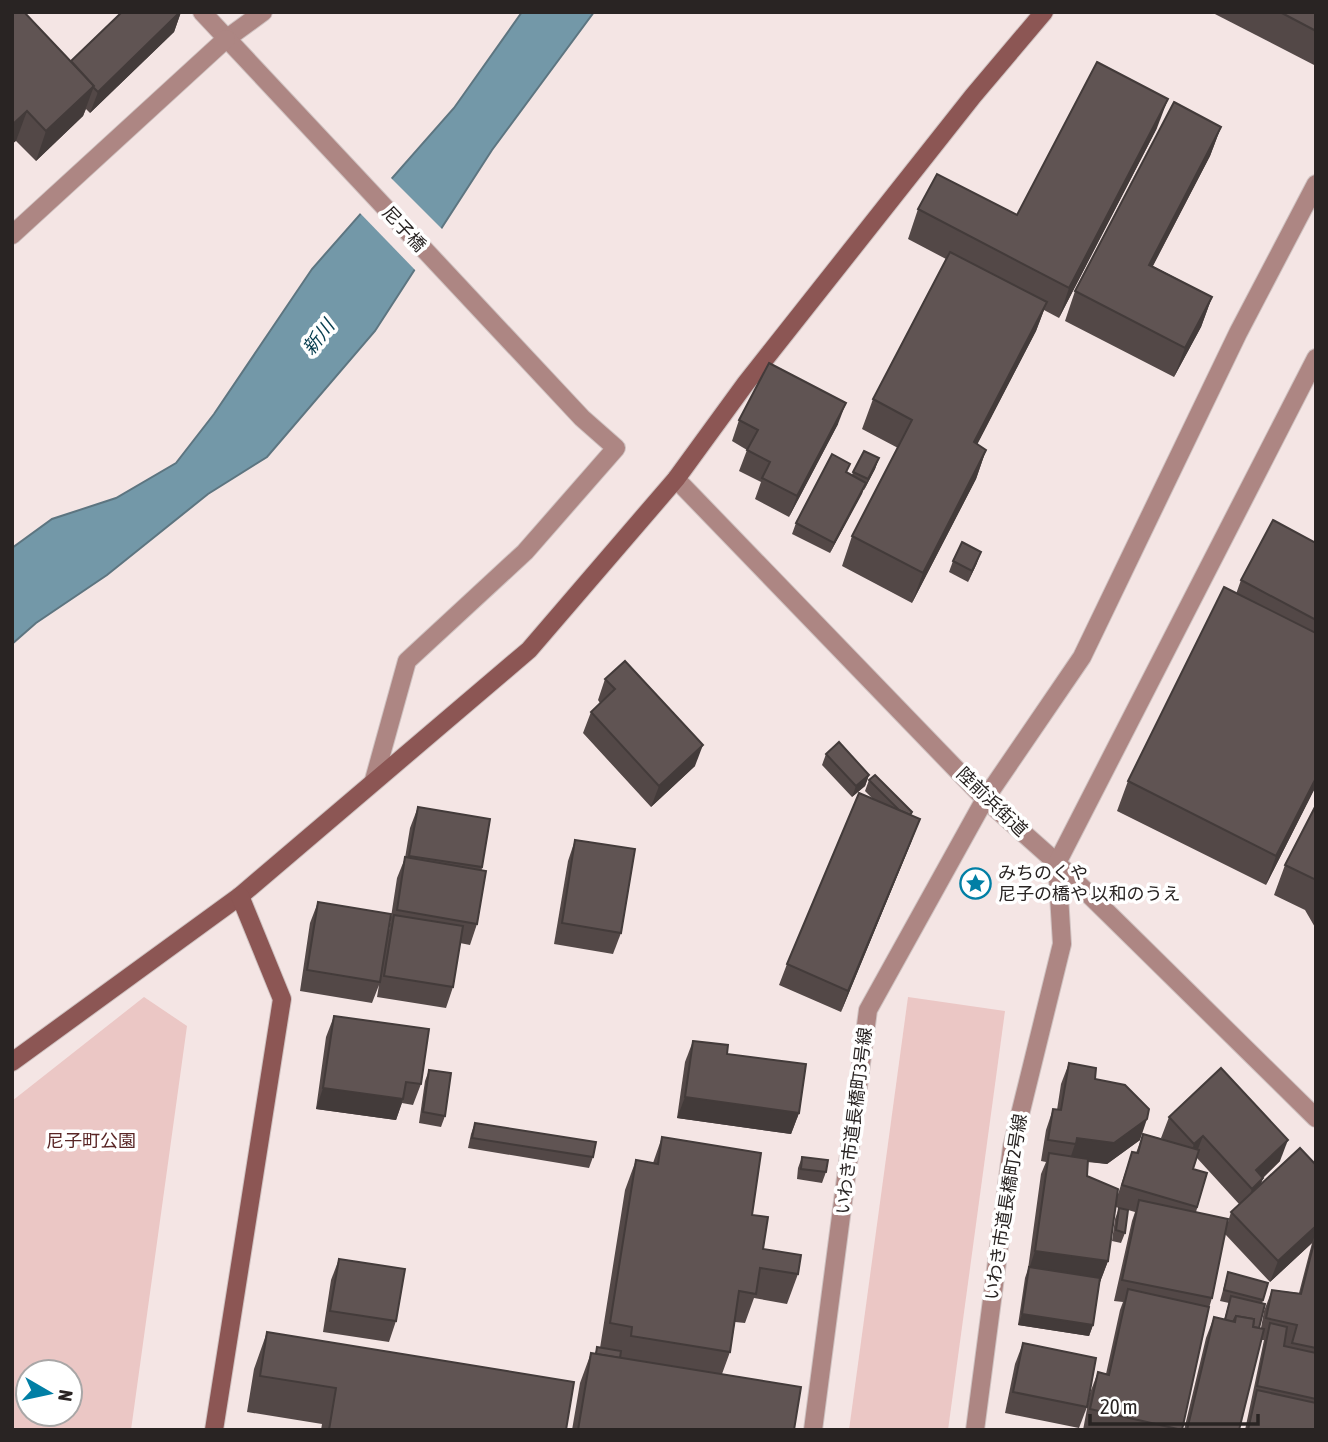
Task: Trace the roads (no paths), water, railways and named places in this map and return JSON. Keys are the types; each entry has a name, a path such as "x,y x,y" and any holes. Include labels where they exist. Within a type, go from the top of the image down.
{"street":[{"name":"尼子橋","path":"202,12 582,418 616,448 525,552 407,661 373,780"},
{"path":"12,235 226,39 263,12"},
{"path":"12,1062 240,896 373,780 529,650 676,479 746,383 1044,12"},
{"name":"いわき市道長橋町3号線","path":"813,1430 868,1010 985,799 1082,657 1238,333 1316,184"},
{"path":"1057,863 1316,358"},
{"name":"陸前浜街道","path":"676,479 985,799 1057,863 1316,1118"},
{"name":"いわき市道長橋町2号線","path":"975,1430 1012,1147 1062,944 1057,863"},
{"path":"214,1430 282,999 240,896"}],"water":[{"name":"新川","path":"522,12 594,12 492,150 375,331 267,457 208,494 107,575 36,623 12,644 12,548 52,519 116,498 176,463 214,414 312,269 454,108"}],"place":[{"name":"みちのくや 尼子の橋や 以和のうえ","path":"975,883"}],"park label":[{"name":"尼子町公園","path":"91,1141"}]}
